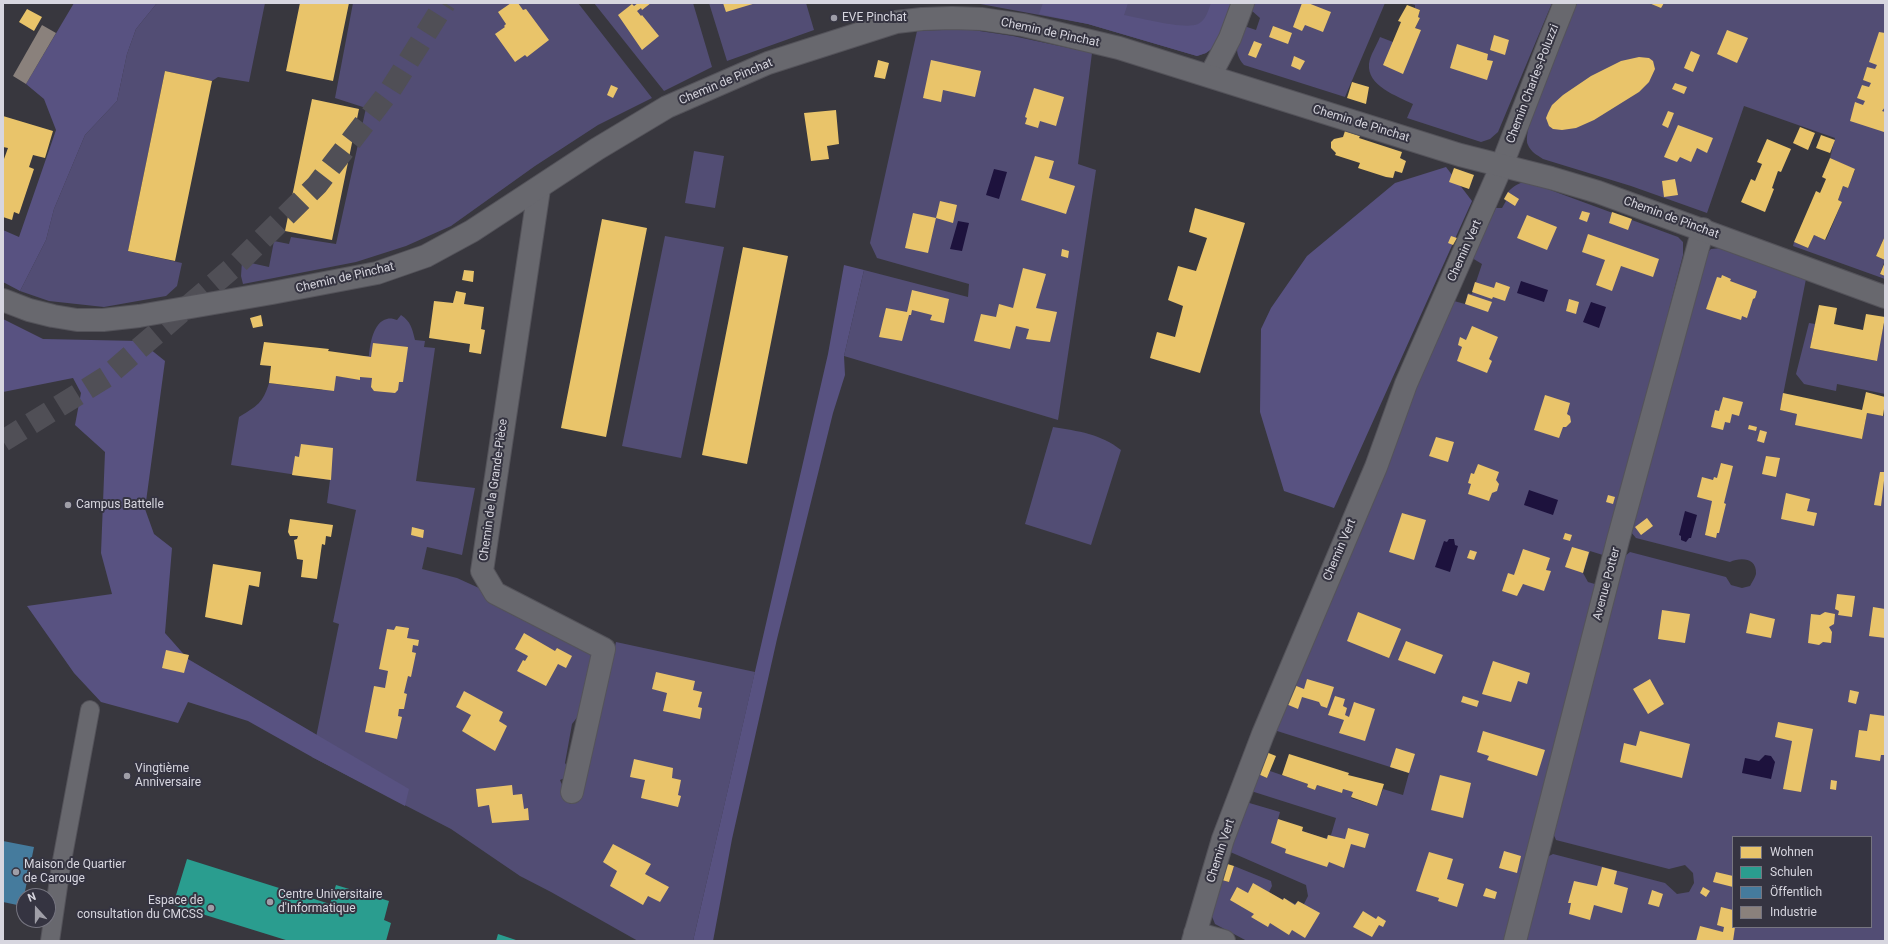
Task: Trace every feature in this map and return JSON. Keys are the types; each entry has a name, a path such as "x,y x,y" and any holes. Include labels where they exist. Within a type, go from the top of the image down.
{"street":[{"path":"1210,76 1230,38 1243,3"},
{"name":"Chemin Charles-Poluzzi","path":"1502,164 1548,42 1565,3"},
{"name":"Chemin de Pinchat","path":"3,300 29,310 52,316 77,320 103,320 139,316 377,273 426,256 472,231 597,149 667,107 768,63 896,22 952,18 1023,25 1119,48 1460,154 1502,164 1586,188 1702,229 1885,297"},
{"name":"Chemin Vert","path":"1194,937 1223,840 1263,734 1376,467 1406,384 1502,164"},
{"name":"Chemin de la Grande-Pièce","path":"538,188 482,571 495,593 604,650 572,792"},
{"name":"Avenue Potter","path":"1515,941 1618,540 1702,229"},
{"path":"50,941 61,866 90,710"},
{"path":"1194,937 1224,941"}],"shaded area":[{"path":"74,3 157,3 136,29 127,54 117,101 85,135 54,209 46,240 20,291 3,282 3,230 19,237 56,130 44,99 26,84"},
{"path":"157,3 265,3 249,82 218,77 212,81 165,71 128,251 182,263 177,286 166,296 104,307 49,301 20,291 46,240 54,209 85,135 117,101 127,54 136,29"},
{"path":"353,3 578,3 652,98 598,125 535,166 451,226 406,246 356,262 243,284 241,276 242,261 269,267 274,241 289,244 291,237 336,244 366,108 335,98"},
{"path":"594,3 693,3 712,67 664,91"},
{"path":"709,3 806,3 814,30 727,61"},
{"path":"975,3 1235,3 1206,53 1197,56 1088,24"},
{"path":"1043,3 1128,3 1124,15 1183,26 1198,24 1201,22 1211,3 1235,3 1216,46 1206,53 1197,56 1088,24 1039,14"},
{"path":"1253,3 1385,3 1345,97 1244,65 1238,55 1237,46 1244,26 1256,30 1260,18 1251,10"},
{"path":"1408,3 1552,3 1498,132 1490,139 1481,142 1407,118 1413,104 1384,89 1373,78 1370,72 1369,64 1380,37 1393,42 1421,30 1415,28 1420,18 1418,17 1420,10 1415,8 1415,5"},
{"path":"1577,3 1885,3 1885,236 1876,256 1885,260 1880,274 1885,276 1885,279 1793,246 1794,242 1808,248 1814,235 1826,240 1842,202 1838,200 1843,186 1848,188 1855,170 1830,158 1835,138 1744,106 1707,213 1631,186 1543,159 1536,155 1528,145 1527,135 1531,118 1546,76"},
{"path":"966,29 1013,36 1092,53 1078,164 1096,170 1058,420 844,356 864,270 968,297 969,284 877,258 870,243 917,31"},
{"path":"694,151 724,156 715,208 685,203"},
{"path":"1446,167 1472,201 1334,508 1284,491 1260,412 1261,329 1271,308 1307,256 1395,183"},
{"path":"994,169 1007,172 999,199 986,195"},
{"path":"1523,182 1534,184 1678,237 1683,242 1683,255 1606,556 1590,551 1583,573 1588,582 1598,585 1506,941 1247,941 1215,924 1209,909 1218,879 1229,882 1234,866 1271,881 1272,886 1269,892 1282,900 1284,898 1295,904 1298,901 1304,904 1308,896 1306,885 1228,851 1246,802 1280,812 1278,819 1302,831 1326,839 1328,835 1331,835 1336,818 1251,791 1258,774 1267,778 1270,771 1308,784 1307,787 1315,790 1317,785 1342,793 1343,789 1353,792 1351,798 1377,806 1383,789 1403,795 1409,773 1274,730 1400,422 1454,301 1465,304 1468,293 1472,294 1482,264 1472,258 1496,208 1502,208 1506,201 1504,199 1507,193"},
{"path":"958,221 969,223 962,251 950,249"},
{"path":"665,236 724,247 681,458 622,446"},
{"path":"1721,248 1806,279 1780,410 1797,414 1862,439 1867,413 1885,416 1885,941 1525,941 1547,857 1553,854 1665,883 1677,894 1689,892 1694,883 1693,873 1685,865 1669,869 1556,840 1553,833 1624,557 1630,552 1726,577 1731,585 1742,588 1750,586 1756,574 1754,565 1748,560 1734,560 1730,562 1636,538 1630,531 1704,256 1711,249"},
{"path":"844,265 864,270 844,356 845,375 833,413 777,639 732,839 713,941 693,941 828,354"},
{"path":"1521,281 1548,290 1544,302 1517,293"},
{"path":"1591,302 1606,307 1599,328 1583,322"},
{"path":"401,315 411,326 415,340 425,341 424,347 435,348 416,481 475,488 462,555 427,547 422,569 457,578 479,588 503,607 589,651 592,657 582,711 572,724 565,763 569,769 567,777 560,780 570,804 580,800 616,642 755,672 693,941 638,941 520,876 451,829 312,757 339,624 333,622 356,510 327,503 330,480 231,465 239,417 262,400 269,383 322,390 336,376 359,379 363,356 369,356 373,334 378,324 388,319 397,320"},
{"path":"3,319 43,339 140,341 165,361 145,509 154,534 172,548 165,633 188,659 409,789 405,806 248,721 188,702 178,723 101,702 74,673 27,606 112,594 101,553 105,452 75,425 81,393 73,378 3,392"},
{"path":"1885,319 1885,394 1837,384 1836,391 1804,384 1796,374 1809,323 1815,324 1810,348 1876,361"},
{"path":"1053,427 1089,434 1105,440 1121,450 1091,545 1025,524"},
{"path":"1529,490 1558,500 1553,515 1524,505"},
{"path":"1685,511 1697,515 1691,538 1689,538 1686,542 1681,540 1681,536 1679,535"},
{"path":"1449,539 1454,539 1455,545 1458,546 1450,572 1435,567 1444,541 1447,542"},
{"path":"1765,755 1771,756 1775,762 1771,779 1742,773 1745,758 1759,761"}],"building: Wohnen":[{"path":"300,3 349,3 333,81 286,71"},
{"path":"511,3 518,3 523,10 526,9 549,40 527,57 525,55 515,62 495,34 505,27 504,26 506,24 498,12"},
{"path":"638,3 651,3 642,10 641,8 637,11 659,36 642,50 618,15 632,4 634,6"},
{"path":"723,3 756,3 726,12"},
{"path":"1302,3 1308,3 1331,12 1323,32 1305,25 1302,31 1293,27"},
{"path":"1649,3 1664,3 1661,8"},
{"path":"1407,5 1420,10 1418,17 1420,18 1415,28 1421,30 1403,74 1383,65 1401,22 1398,21"},
{"path":"27,9 42,17 34,31 19,22"},
{"path":"1273,26 1292,33 1288,44 1269,37"},
{"path":"1727,30 1748,38 1737,63 1717,54"},
{"path":"1879,32 1885,33 1885,107 1882,111 1885,112 1884,132 1850,121 1855,102 1863,105 1865,101 1857,98 1862,85 1869,87 1871,83 1863,80 1867,67 1875,69 1877,65 1869,62"},
{"path":"1494,35 1509,40 1505,55 1490,50"},
{"path":"1254,41 1262,44 1256,58 1248,55"},
{"path":"1457,44 1488,54 1487,60 1493,61 1487,80 1450,68"},
{"path":"1691,51 1700,55 1693,72 1684,68"},
{"path":"1294,56 1305,61 1300,70 1291,66"},
{"path":"1639,57 1649,58 1653,61 1655,69 1649,82 1639,92 1594,120 1576,128 1562,130 1553,129 1549,126 1546,118 1548,113 1552,105 1563,95 1591,76 1621,61"},
{"path":"878,60 889,63 885,79 874,77"},
{"path":"931,60 981,71 975,97 943,90 941,102 923,98"},
{"path":"165,71 212,81 175,261 128,251"},
{"path":"1352,82 1369,87 1366,104 1347,98"},
{"path":"1675,83 1687,87 1684,94 1672,89"},
{"path":"611,85 618,88 613,98 607,95"},
{"path":"1034,88 1064,97 1056,126 1040,121 1038,128 1025,124 1027,118 1025,117"},
{"path":"312,99 359,109 332,240 285,231"},
{"path":"836,110 839,144 827,146 829,159 811,161 804,113"},
{"path":"1668,111 1674,113 1668,128 1662,125"},
{"path":"3,116 53,131 45,158 33,155 29,167 34,169 19,214 14,212 12,220 3,217 3,158 4,159 8,148 3,147"},
{"path":"1678,125 1713,138 1707,153 1697,148 1691,162 1680,157 1677,162 1664,157"},
{"path":"1800,127 1815,133 1808,150 1793,143"},
{"path":"1345,131 1360,136 1359,138 1402,152 1400,158 1406,161 1402,173 1395,171 1393,178 1386,177 1358,168 1360,163 1335,155 1336,153 1331,148 1331,142 1334,139 1343,137"},
{"path":"1821,135 1835,140 1830,153 1816,148"},
{"path":"1767,139 1791,149 1781,172 1778,171 1772,188 1774,189 1765,212 1741,202 1751,179 1755,181 1762,164 1757,162"},
{"path":"1035,156 1054,161 1049,178 1075,186 1066,214 1021,200"},
{"path":"1830,158 1855,169 1848,188 1843,186 1838,200 1842,202 1825,240 1814,235 1808,248 1794,242 1816,191 1820,193 1826,179 1822,177"},
{"path":"1454,168 1474,175 1469,189 1449,182"},
{"path":"1675,179 1678,195 1664,197 1662,181"},
{"path":"1508,192 1519,199 1515,206 1504,199"},
{"path":"940,201 957,205 953,223 936,218"},
{"path":"1195,208 1245,223 1200,373 1150,358 1157,332 1175,337 1183,306 1168,300 1178,266 1196,271 1207,238 1189,232"},
{"path":"1582,211 1590,213 1587,222 1579,219"},
{"path":"1612,212 1632,219 1628,230 1609,223"},
{"path":"913,213 936,218 928,253 905,248"},
{"path":"1527,215 1557,227 1547,250 1517,238"},
{"path":"602,219 647,228 606,437 561,428"},
{"path":"1588,234 1659,259 1653,277 1621,266 1612,291 1596,285 1605,260 1582,252"},
{"path":"1451,236 1457,238 1453,245 1448,243"},
{"path":"1885,236 1885,260 1876,256"},
{"path":"743,247 788,256 747,464 702,455"},
{"path":"1062,249 1069,251 1068,258 1061,256"},
{"path":"1885,262 1885,276 1880,274"},
{"path":"1023,268 1046,274 1036,308 1057,312 1050,342 1026,339 1029,329 1016,326 1010,349 974,341 981,314 996,317 999,304 1013,308"},
{"path":"464,270 474,271 473,282 462,280"},
{"path":"1722,275 1731,279 1730,281 1757,291 1747,318 1742,316 1741,320 1706,309 1717,277 1721,278"},
{"path":"1475,282 1494,288 1496,282 1510,287 1505,301 1493,297 1492,299 1472,292"},
{"path":"912,290 949,299 944,323 930,320 932,315 912,310 911,315 909,315 902,341 879,337 886,308 907,312"},
{"path":"456,291 466,293 464,304 484,307 481,329 485,330 481,354 469,352 470,344 429,338 434,301 453,303"},
{"path":"1468,294 1492,302 1488,312 1465,304"},
{"path":"1569,299 1579,302 1576,314 1566,311"},
{"path":"1819,305 1837,308 1834,324 1863,330 1866,314 1885,317 1877,361 1810,348"},
{"path":"261,315 263,326 253,328 250,318"},
{"path":"1472,326 1498,337 1489,359 1492,361 1487,373 1457,361 1462,347 1458,345 1460,337 1466,340"},
{"path":"264,342 329,349 328,351 371,357 373,343 408,347 403,382 399,382 398,390 395,393 374,391 371,387 372,378 360,377 360,380 336,376 334,391 269,383 271,366 260,365"},
{"path":"1866,392 1885,397 1885,402 1883,416 1867,413 1862,439 1795,425 1797,414 1780,410 1783,393 1862,410"},
{"path":"1545,395 1570,403 1567,414 1570,416 1571,422 1566,427 1563,427 1559,438 1534,430"},
{"path":"1723,397 1743,402 1739,416 1732,414 1730,423 1725,422 1723,430 1711,427 1715,410 1719,411"},
{"path":"1749,425 1757,427 1756,431 1748,429"},
{"path":"1760,430 1767,432 1764,443 1757,441"},
{"path":"1436,437 1454,442 1448,462 1429,456"},
{"path":"301,444 333,448 331,480 292,475 295,456 299,457"},
{"path":"1766,456 1780,458 1776,477 1762,474"},
{"path":"1721,463 1733,466 1724,503 1726,504 1719,533 1717,533 1716,538 1705,535 1712,501 1697,497 1702,477 1713,480 1714,477 1717,478"},
{"path":"1478,464 1499,472 1496,480 1499,484 1497,491 1492,493 1489,501 1468,494 1471,484 1468,483 1471,473 1474,474"},
{"path":"1880,472 1885,472 1881,506 1874,505"},
{"path":"1786,493 1810,499 1807,511 1817,513 1814,526 1781,519"},
{"path":"1608,495 1615,497 1613,504 1606,502"},
{"path":"1402,513 1426,520 1414,560 1389,552"},
{"path":"1647,518 1653,526 1641,535 1635,527"},
{"path":"290,519 333,525 331,537 326,536 325,545 322,544 317,579 301,577 303,560 297,559 294,540 297,539 298,536 290,536 288,532"},
{"path":"412,527 424,530 423,538 411,535"},
{"path":"1565,533 1572,535 1570,541 1563,539"},
{"path":"1572,547 1589,552 1583,573 1565,567"},
{"path":"1523,549 1550,558 1546,570 1551,571 1544,591 1523,584 1517,596 1502,591 1508,573 1514,575"},
{"path":"1470,550 1477,552 1474,560 1467,558"},
{"path":"213,564 261,572 259,587 249,585 242,625 205,617"},
{"path":"1837,594 1855,596 1852,617 1838,615 1839,611 1835,609"},
{"path":"1873,607 1885,609 1885,638 1869,636"},
{"path":"1662,610 1690,614 1685,643 1658,639"},
{"path":"1358,612 1401,629 1389,658 1347,641"},
{"path":"1825,612 1835,614 1834,624 1829,627 1832,632 1831,643 1823,642 1819,645 1808,643 1811,614 1820,615"},
{"path":"1750,613 1775,619 1771,638 1746,633"},
{"path":"396,626 409,628 407,638 419,640 418,646 413,645 412,652 416,653 411,677 408,676 404,693 407,694 404,709 399,709 398,716 402,717 397,739 365,732 374,686 385,688 388,671 379,669 387,629 394,630"},
{"path":"524,633 555,651 557,648 572,656 566,668 558,664 546,686 517,671 523,660 525,661 528,656 515,649"},
{"path":"1406,641 1443,655 1435,674 1398,660"},
{"path":"166,650 189,655 184,673 162,668"},
{"path":"1493,661 1530,673 1527,684 1518,681 1511,702 1482,694"},
{"path":"656,672 695,681 693,690 702,692 698,707 702,708 700,719 663,711 667,693 652,689"},
{"path":"1307,679 1334,687 1327,708 1321,706 1319,702 1302,697 1298,709 1286,704 1294,685 1304,689"},
{"path":"1650,679 1664,704 1648,714 1633,689"},
{"path":"1850,690 1859,692 1856,704 1848,702"},
{"path":"464,691 503,712 499,721 507,726 495,751 462,731 471,715 456,707"},
{"path":"1335,696 1345,699 1343,706 1347,708 1345,715 1349,717 1354,702 1375,709 1365,741 1339,733 1344,720 1328,715"},
{"path":"1463,696 1479,701 1477,707 1461,702"},
{"path":"1870,714 1885,716 1885,755 1881,755 1880,761 1855,757 1859,730 1867,731"},
{"path":"1778,722 1813,729 1801,792 1783,789 1792,741 1775,737"},
{"path":"1483,731 1545,750 1537,776 1487,760 1489,756 1477,752"},
{"path":"1640,731 1690,744 1682,778 1620,762 1624,743 1636,746"},
{"path":"1396,748 1415,754 1409,773 1390,767"},
{"path":"1266,752 1276,756 1267,778 1258,774"},
{"path":"1289,754 1349,773 1348,775 1384,784 1377,806 1351,797 1353,792 1343,789 1342,793 1317,785 1315,790 1307,787 1308,784 1282,775"},
{"path":"634,759 673,768 672,778 681,780 678,795 681,796 678,807 641,798 645,780 630,777"},
{"path":"1440,775 1471,783 1463,818 1431,810"},
{"path":"1831,780 1837,781 1836,790 1830,789"},
{"path":"512,785 513,795 522,794 524,809 528,808 529,820 492,823 489,805 478,807 476,789"},
{"path":"1278,819 1303,827 1302,831 1327,839 1328,835 1345,839 1348,828 1369,834 1365,848 1351,844 1344,868 1329,862 1327,867 1285,853 1286,849 1271,843"},
{"path":"613,844 651,864 645,874 669,887 660,902 648,896 643,905 610,886 617,871 603,862"},
{"path":"1504,851 1521,856 1517,873 1499,868"},
{"path":"1429,852 1453,859 1447,879 1464,884 1457,907 1438,901 1439,898 1416,891"},
{"path":"1224,863 1234,866 1229,882 1218,879"},
{"path":"1602,867 1617,871 1614,884 1628,888 1622,913 1594,905 1590,920 1569,914 1571,903 1568,903 1574,881 1597,886"},
{"path":"1716,872 1732,876 1732,887 1713,882"},
{"path":"1253,883 1283,900 1284,898 1295,905 1298,901 1320,913 1305,938 1292,930 1289,935 1270,923 1268,927 1251,917 1254,914 1230,900 1237,887 1248,893"},
{"path":"1703,887 1710,891 1706,897 1700,893"},
{"path":"1486,888 1497,892 1495,899 1483,896"},
{"path":"1652,890 1663,894 1659,907 1648,904"},
{"path":"1721,907 1732,910 1732,928 1735,928 1733,941 1696,941 1700,926 1723,932 1724,927 1717,925"},
{"path":"1363,911 1376,919 1378,916 1386,921 1383,927 1379,925 1372,937 1353,927"}],"building: Schulen":[{"path":"187,859 330,904 336,885 389,901 384,920 391,923 386,941 289,941 173,905"},
{"path":"498,934 519,941 496,941"}],"building: Öffentlich":[{"name":"Maison de Quartier de Carouge","path":"3,841 34,847 26,888 16,888 16,905 3,902"}],"building: Industrie":[{"path":"42,25 56,33 26,84 13,76"}],"tunnel":[{"path":"3,441 106,377 237,264 317,185 391,89 445,3"}],"place":[{"name":"EVE Pinchat","path":"834,18"},
{"name":"Campus Battelle","path":"68,505"},
{"name":"Vingtième Anniversaire","path":"127,776"},
{"name":"Maison de Quartier de Carouge","path":"16,872"},
{"name":"Centre Universitaire d'Informatique","path":"270,902"},
{"name":"Espace de consultation du CMCSS","path":"211,908"}]}
